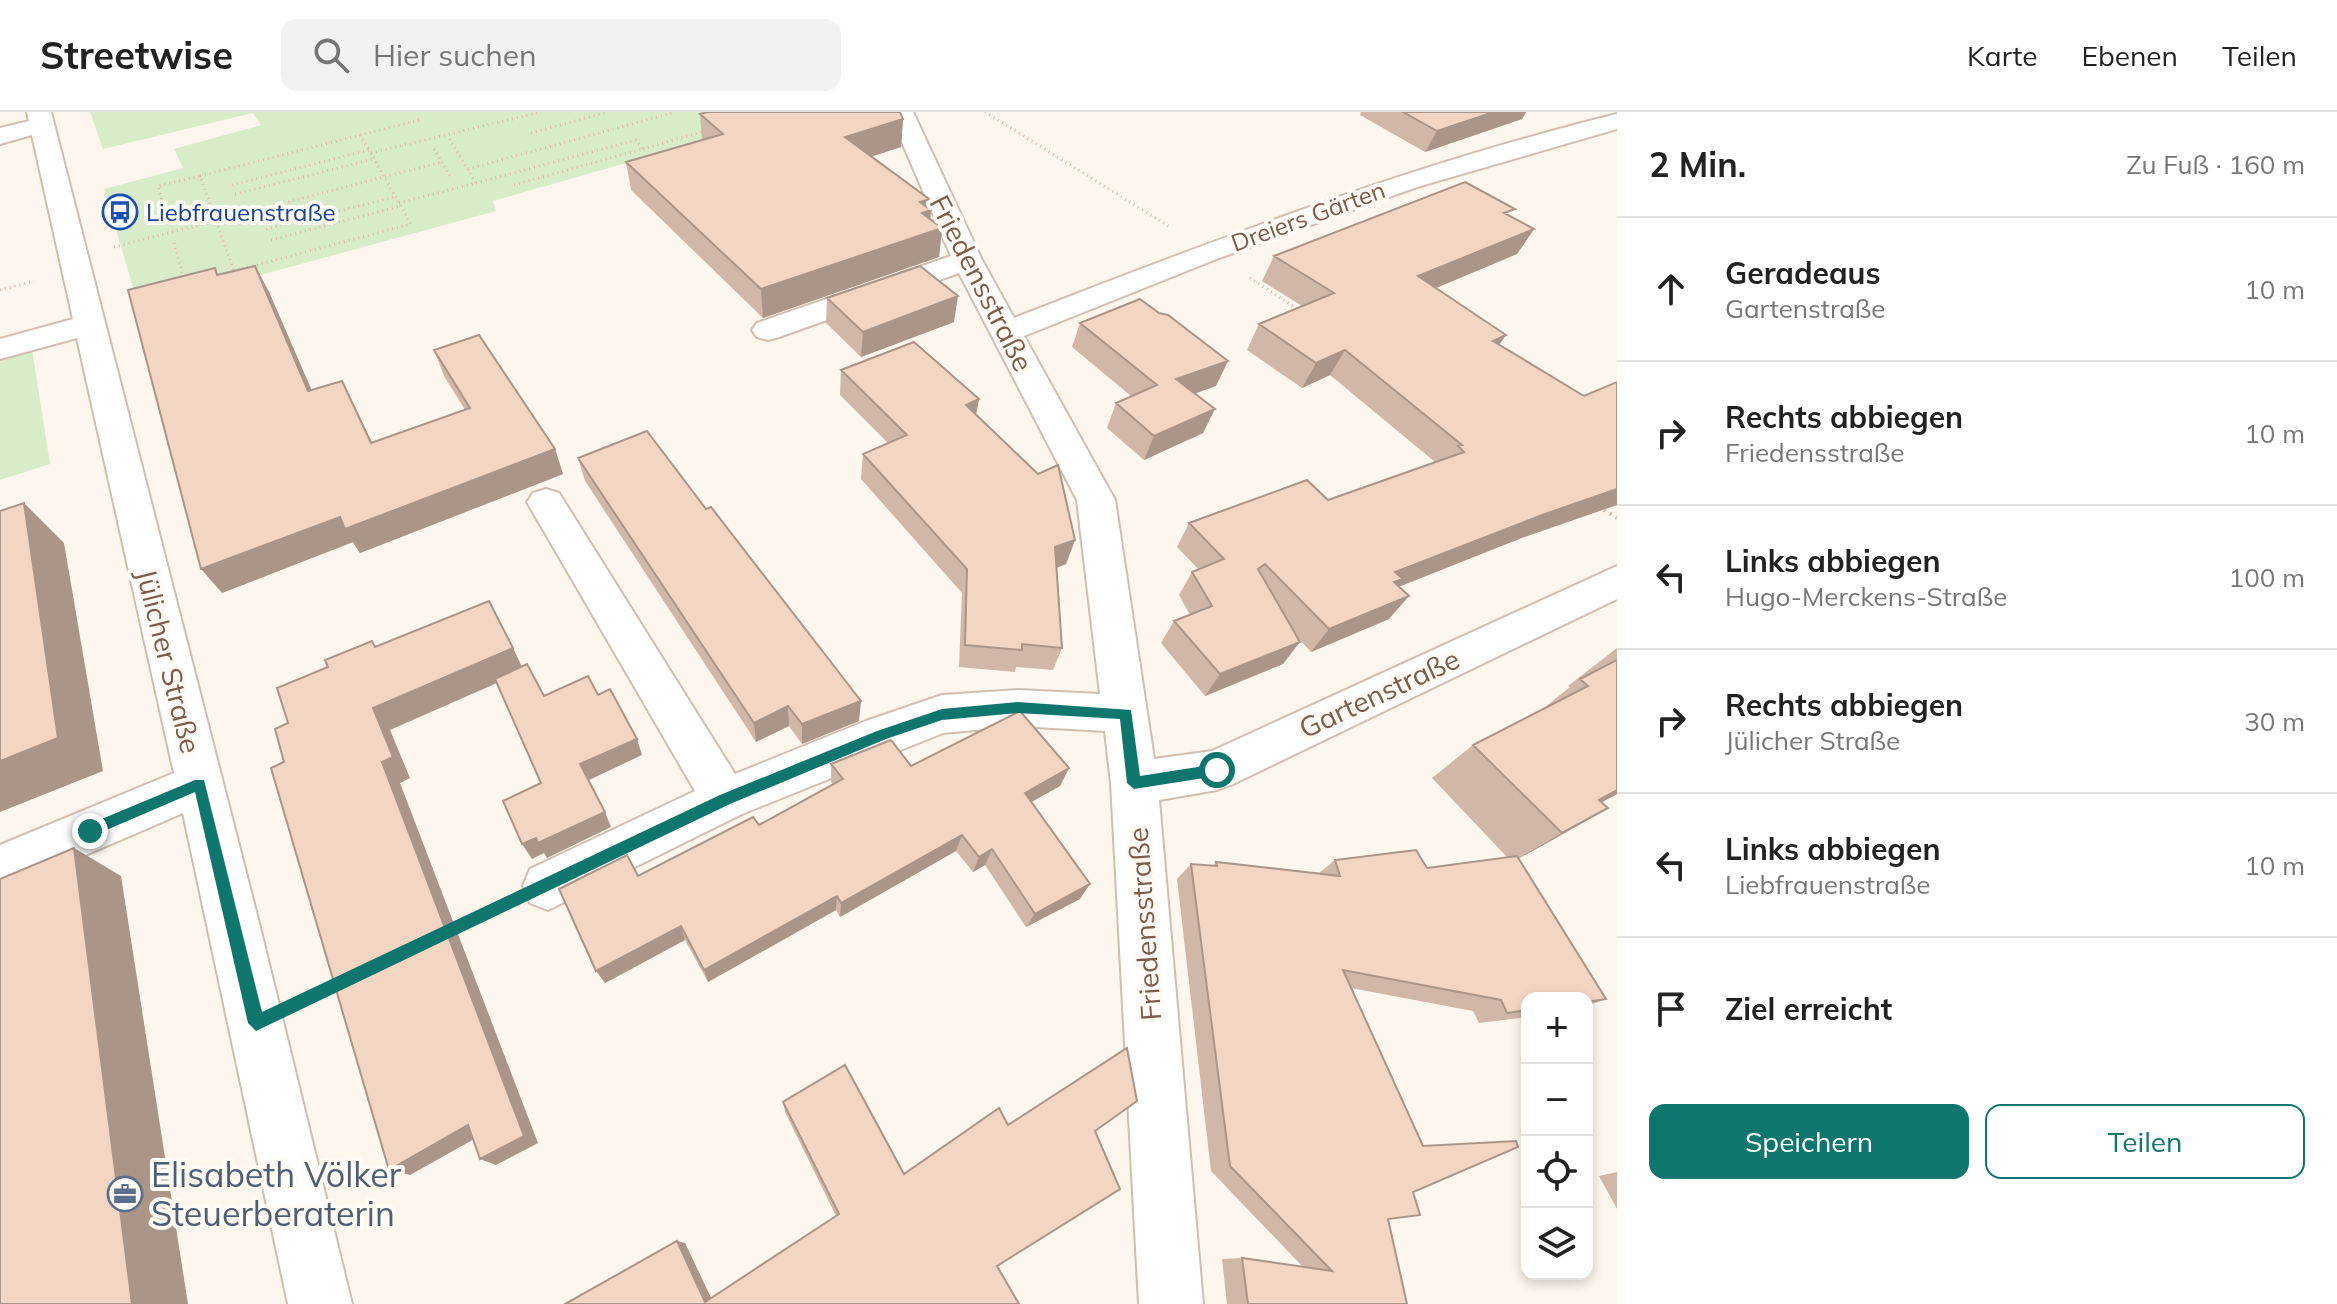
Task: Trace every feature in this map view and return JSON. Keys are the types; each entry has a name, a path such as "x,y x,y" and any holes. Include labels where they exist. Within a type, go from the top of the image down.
{"street":[{"name":"Friedensstraße","path":"901,112 967,260 1096,500 1134,783 1171,1304"},
{"path":"0,136 40,118"},
{"name":"Jülicher Straße","path":"40,118 58,183 320,1304"},
{"name":"Dreiers Gärten","path":"1005,332 1209,252 1407,181 1617,121"},
{"path":"768,330 967,260"},
{"path":"0,349 90,324"},
{"path":"546,502 725,799"},
{"name":"Gartenstraße","path":"1134,783 1217,770 1617,581"},
{"path":"548,886 725,799 942,714 1018,708 1126,714"},
{"path":"0,869 199,784"}],"path":[{"path":"448,137 541,112"},
{"path":"531,133 608,112"},
{"path":"468,169 675,112"},
{"path":"985,112 1310,317"},
{"path":"168,223 158,186 419,120"},
{"path":"510,186 714,128"},
{"path":"232,185 446,134 476,183"},
{"path":"222,274 411,224 360,135"},
{"path":"271,240 636,140 643,149"},
{"path":"434,149 451,178"},
{"path":"235,194 374,159"},
{"path":"74,257 442,162"},
{"path":"200,176 234,271"},
{"path":"266,229 395,197"},
{"path":"174,243 185,284"},
{"path":"0,290 34,281"},
{"path":"1590,501 1617,518"},
{"path":"439,936 548,886"},
{"path":"256,1023 355,976"}],"green space":[{"path":"90,112 805,112 493,201 496,211 139,308 104,189 183,168 174,149 261,125 253,113 103,149"},
{"path":"32,349 50,464 0,480 0,358"}],"building":[{"path":"900,112 903,119 845,137 929,199 920,202 931,210 922,213 942,228 761,289 626,162 723,134 700,114"},
{"path":"1403,112 1494,112 1437,131"},
{"path":"1465,182 1515,209 1504,213 1534,229 1418,276 1506,335 1493,341 1584,396 1617,382 1617,489 1395,572 1403,579 1394,582 1409,596 1329,629 1265,564 1258,569 1300,642 1220,674 1174,621 1212,606 1192,572 1224,559 1189,523 1307,480 1328,500 1464,452 1458,446 1462,445 1345,350 1316,363 1259,324 1334,293 1274,256"},
{"path":"255,266 308,391 342,381 371,443 470,408 434,350 479,335 555,449 345,529 340,517 201,569 128,290 215,268 217,275"},
{"path":"920,266 958,296 863,332 827,298"},
{"path":"1140,299 1159,313 1168,315 1228,361 1176,379 1215,409 1154,436 1116,403 1157,385 1080,323"},
{"path":"914,342 979,399 966,405 1038,474 1058,465 1075,540 1055,547 1062,648 1022,644 1022,650 965,645 967,569 863,454 907,435 841,370"},
{"path":"647,431 706,509 711,507 861,701 802,724 788,706 754,723 578,458"},
{"path":"24,503 58,738 0,761 0,511"},
{"path":"489,601 513,648 373,708 393,757 382,762 524,1136 480,1159 468,1125 389,1170 271,768 284,762 275,729 288,723 277,688 328,667 325,660 372,641 375,647"},
{"path":"1617,660 1617,790 1599,800 1608,808 1562,833 1473,745 1588,686 1580,679"},
{"path":"527,664 544,696 588,676 598,695 610,689 637,739 580,764 605,812 538,843 536,838 522,844 503,801 541,783 495,679"},
{"path":"1020,711 1069,768 1025,793 1090,884 1035,914 992,849 979,857 962,835 841,903 837,896 704,970 681,926 596,971 559,889 627,855 638,876 753,817 759,825 843,779 831,764 891,740 911,766"},
{"path":"74,848 132,1304 0,1304 0,879"},
{"path":"1416,850 1427,868 1517,856 1606,999 1593,1001 1593,992 1521,992 1521,1011 1507,1013 1501,1000 1343,970 1423,1146 1516,1141 1518,1147 1413,1192 1420,1215 1388,1219 1407,1304 1248,1304 1242,1258 1332,1271 1230,1166 1191,864 1217,866 1216,862 1340,876 1335,860"},
{"path":"1127,1048 1137,1101 1095,1131 1120,1189 997,1266 1019,1304 565,1304 677,1241 705,1302 839,1214 783,1102 845,1065 904,1174 999,1108 1008,1125"}],"place":[{"name":"Liebfrauenstraße","path":"120,212"},
{"name":"Elisabeth Völker Steuerberaterin","path":"125,1194"}],"route":[{"path":"90,831 199,784 256,1023 725,799 942,714 1018,708 1126,714 1134,783 1217,770"}]}
